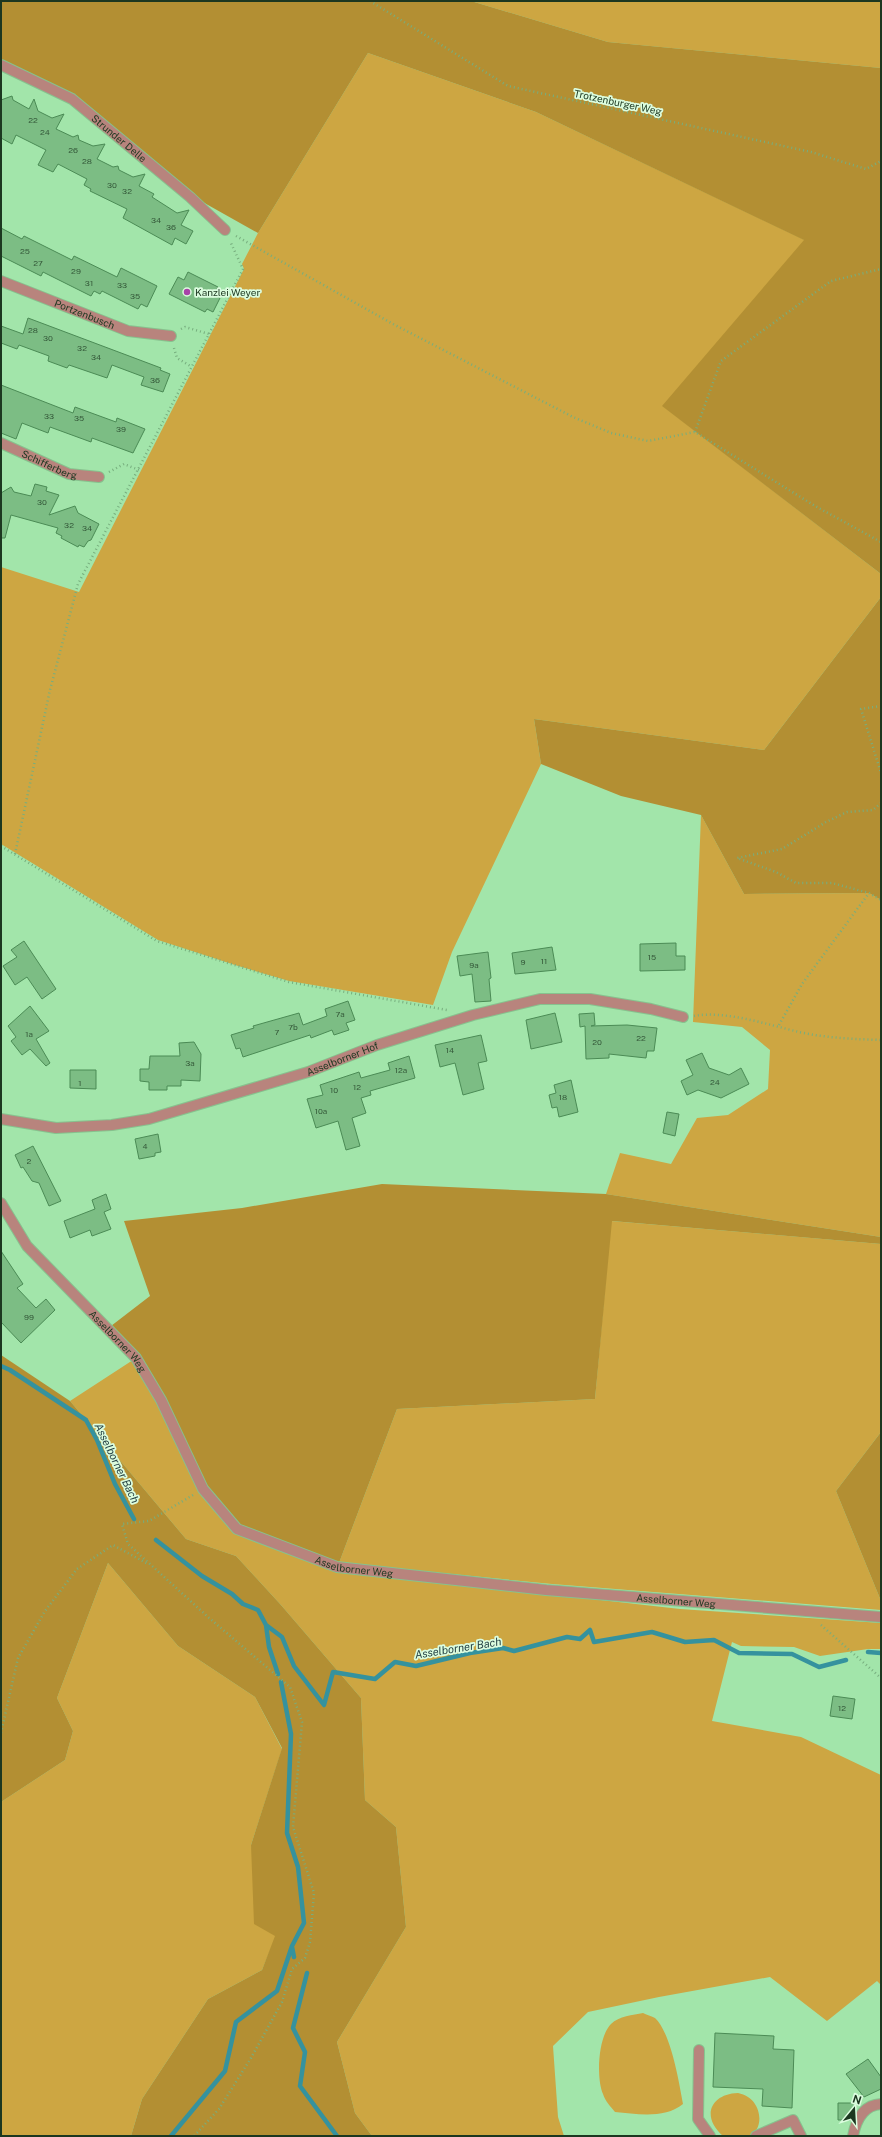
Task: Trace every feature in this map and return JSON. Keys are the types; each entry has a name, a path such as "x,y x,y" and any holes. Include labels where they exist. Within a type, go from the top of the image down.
{"street":[{"name":"Strunder Delle","path":"1,65 72,99 190,197 225,230"},
{"name":"Portzenbusch","path":"1,281 128,330 170,336"},
{"name":"Schifferberg","path":"1,443 69,474 99,477"},
{"name":"Asselborner Hof","path":"1,1119 56,1128 112,1125 149,1119 308,1072 377,1045 473,1015 540,999 590,999 651,1009 683,1018"},
{"name":"Asselborner Weg","path":"1,1203 27,1246 136,1358 161,1400 203,1489 237,1529 337,1567 546,1590 881,1617"},
{"path":"699,2050 698,2119 710,2136"},
{"path":"853,2136 859,2116 875,2104 881,2104"},
{"path":"756,2136 793,2120 801,2136"}],"path":[{"name":"Trotzenburger Weg","path":"370,1 508,86 811,152 866,169 881,161"},
{"path":"15,854 50,690 78,584 139,470 242,269 225,230"},
{"path":"225,230 393,324 573,417 611,433 648,442 695,432 815,506 881,542"},
{"path":"695,432 721,360 831,281 881,269"},
{"path":"192,366 177,358 170,336 185,327 209,334"},
{"path":"99,477 124,464 139,470"},
{"path":"881,706 861,709 881,773"},
{"path":"881,803 873,810 847,812 826,822 782,849 738,858 776,872 796,883 832,883 869,893 881,900"},
{"path":"1,846 157,940 289,982 421,1005"},
{"path":"778,1025 802,984 869,893"},
{"path":"683,1018 704,1014 778,1025 799,1032 841,1039 881,1040"},
{"path":"194,2136 219,2109 251,2058 282,2002 292,1969 305,1958 310,1942 314,1893 293,1827 302,1722 290,1687 128,1544 122,1524 149,1521 203,1489"},
{"path":"1,1733 18,1658 45,1611 77,1569 113,1545 152,1566"},
{"path":"806,1612 881,1678"}],"shaded area":[{"path":"1,1 471,1 608,42 881,68 881,574 662,406 804,240 536,112 368,53 258,233 192,196 68,102 1,69"},
{"path":"471,1 881,1 881,68 608,42"},
{"path":"368,53 536,112 805,240 663,406 881,574 881,597 764,750 534,719 541,764 452,952 433,1005 289,981 158,940 1,844 1,567 79,592 244,269 242,264 258,233"},
{"path":"881,597 881,900 869,893 744,894 701,815 621,796 541,764 534,719 764,750"},
{"path":"701,815 744,894 869,893 881,900 881,1237 606,1194 620,1153 671,1164 697,1118 728,1115 768,1089 770,1050 742,1027 693,1022"},
{"path":"382,1184 606,1194 881,1237 881,1244 612,1221 595,1399 397,1409 339,1563 240,1528 205,1487 165,1398 111,1326 150,1296 124,1221 242,1208"},
{"path":"611,1221 881,1244 881,1432 836,1491 881,1601 881,1610 552,1584 339,1563 397,1409 595,1399"},
{"path":"1,1355 70,1401 186,1539 236,1556 281,1605 361,1698 365,1800 396,1827 406,1927 337,2042 355,2113 372,2136 131,2136 142,2099 208,1999 262,1970 275,1936 254,1924 251,1845 282,1748 255,1697 178,1646 108,1563 57,1698 73,1731 65,1760 1,1802"},
{"path":"133,1360 337,1570 680,1609 881,1623 881,1649 868,1649 820,1656 794,1647 741,1646 732,1642 712,1721 801,1737 881,1775 881,1985 877,1981 827,2021 770,1977 659,1997 588,2012 553,2046 558,2117 564,2136 372,2136 355,2113 337,2042 406,1927 396,1827 365,1800 361,1698 281,1605 236,1556 186,1539 70,1401"},
{"path":"881,1432 881,1601 836,1491"},
{"path":"108,1563 178,1646 255,1697 282,1749 251,1845 276,1936 262,1970 208,1999 142,2099 131,2136 1,2136 1,1802 65,1760 73,1731 57,1698"},
{"path":"643,2013 655,2018 661,2025 666,2035 674,2058 683,2104 676,2109 659,2114 615,2112 605,2099 599,2078 603,2038 614,2021 626,2016"},
{"path":"738,2093 747,2096 753,2101 757,2108 759,2122 757,2128 754,2133 748,2136 723,2136 716,2129 712,2121 712,2108 715,2102 721,2097 728,2094"}],"building":[{"path":"12,96 13,100 29,109 34,99 38,111 52,118 64,114 56,129 73,137 78,135 79,140 93,146 105,144 97,159 113,167 118,166 119,170 133,177 145,174 139,186 154,194 152,197 177,213 189,210 181,225 193,231 186,244 175,238 172,245 123,218 127,209 90,191 91,189 84,185 87,179 58,164 53,172 38,165 46,150 16,135 12,144 1,138 1,100"},
{"path":"1,228 22,239 24,236 72,260 74,256 117,277 121,268 157,286 147,307 141,304 138,309 102,291 100,294 94,291 91,296 43,272 41,276 1,256"},
{"path":"188,272 218,287 214,295 220,298 213,312 207,309 205,312 169,294 178,277 184,280"},
{"path":"28,318 161,368 160,370 170,374 163,392 141,385 144,377 112,365 107,378 69,365 67,368 48,361 49,356 19,345 17,349 1,343 1,326 23,334"},
{"path":"1,385 73,413 75,407 116,422 117,418 145,429 133,453 92,438 91,442 50,427 48,433 22,423 16,439 1,433"},
{"path":"35,484 47,487 46,491 59,495 49,515 75,506 78,513 99,524 91,540 88,541 84,547 79,545 78,547 61,538 62,536 56,533 58,528 11,515 5,538 1,538 1,493 11,487 14,492 31,496"},
{"path":"24,941 56,989 42,999 27,977 15,985 3,966 17,957 11,950"},
{"path":"676,943 676,956 685,956 685,970 640,971 640,944"},
{"path":"552,947 556,970 515,974 512,953"},
{"path":"488,952 491,978 489,979 491,1001 475,1002 472,974 460,976 457,956"},
{"path":"348,1001 355,1020 346,1023 349,1030 334,1035 332,1030 311,1038 310,1035 243,1057 240,1048 236,1049 231,1035 254,1028 253,1026 299,1013 303,1025 327,1016 325,1009"},
{"path":"30,1006 49,1031 36,1039 50,1063 46,1066 30,1049 22,1055 11,1041 16,1037 8,1026"},
{"path":"555,1013 562,1042 531,1049 526,1020"},
{"path":"594,1013 595,1025 591,1026 627,1025 657,1028 654,1051 647,1051 646,1058 609,1054 609,1058 586,1059 585,1026 580,1027 579,1014"},
{"path":"481,1035 487,1061 478,1063 484,1089 463,1095 455,1063 440,1067 435,1045"},
{"path":"194,1042 201,1054 200,1081 181,1080 181,1086 167,1086 167,1090 149,1090 149,1082 140,1081 140,1069 149,1069 150,1056 180,1056 179,1043"},
{"path":"702,1053 709,1068 729,1075 741,1068 749,1084 721,1098 698,1090 687,1095 681,1081 693,1075 686,1060"},
{"path":"409,1056 415,1078 370,1091 371,1095 361,1098 366,1113 352,1118 360,1146 346,1150 338,1121 316,1128 307,1099 323,1095 320,1085 359,1072 361,1078 390,1070 388,1063"},
{"path":"70,1070 96,1070 96,1089 70,1088"},
{"path":"571,1080 578,1112 559,1117 557,1107 552,1108 549,1095 556,1093 554,1085"},
{"path":"667,1112 679,1114 675,1136 663,1133"},
{"path":"158,1134 161,1152 155,1153 155,1156 139,1159 135,1139"},
{"path":"33,1146 61,1201 49,1206 39,1183 32,1181 23,1167 21,1168 15,1155"},
{"path":"106,1194 111,1209 104,1212 111,1229 92,1236 90,1230 70,1238 64,1221 95,1209 92,1200"},
{"path":"1,1251 23,1284 17,1288 36,1308 46,1299 55,1310 21,1343 1,1322"},
{"path":"833,1696 855,1699 852,1719 830,1716"},
{"path":"715,2033 774,2036 773,2049 794,2050 792,2108 762,2106 763,2089 713,2087"},
{"path":"868,2059 881,2077 881,2089 864,2097 846,2074"},
{"path":"838,2103 855,2103 855,2112 851,2120 838,2120"}],"waterway":[{"name":"Asselborner Bach","path":"1,1366 10,1370 86,1420 97,1440 115,1484 134,1519"},
{"name":"Asselborner Bach","path":"156,1540 202,1576 232,1594 243,1604 258,1610 266,1625 282,1637 294,1666 324,1705 333,1672 375,1679 395,1662 416,1666 470,1653 503,1648 514,1651 567,1637 580,1639 590,1630 594,1642 652,1632 685,1642 714,1640 739,1653 792,1654 819,1667 846,1660"},
{"path":"266,1625 269,1647 278,1674"},
{"name":"Asselborner Bach","path":"868,1652 881,1653"},
{"path":"171,2136 225,2071 236,2022 277,1991 292,1946 304,1923 298,1867 287,1833 291,1734 281,1682"},
{"path":"292,1947 294,1957"},
{"path":"307,1973 293,2028 305,2052 300,2086 337,2136"}],"place":[{"name":"Kanzlei Weyer","path":"187,292"}]}
